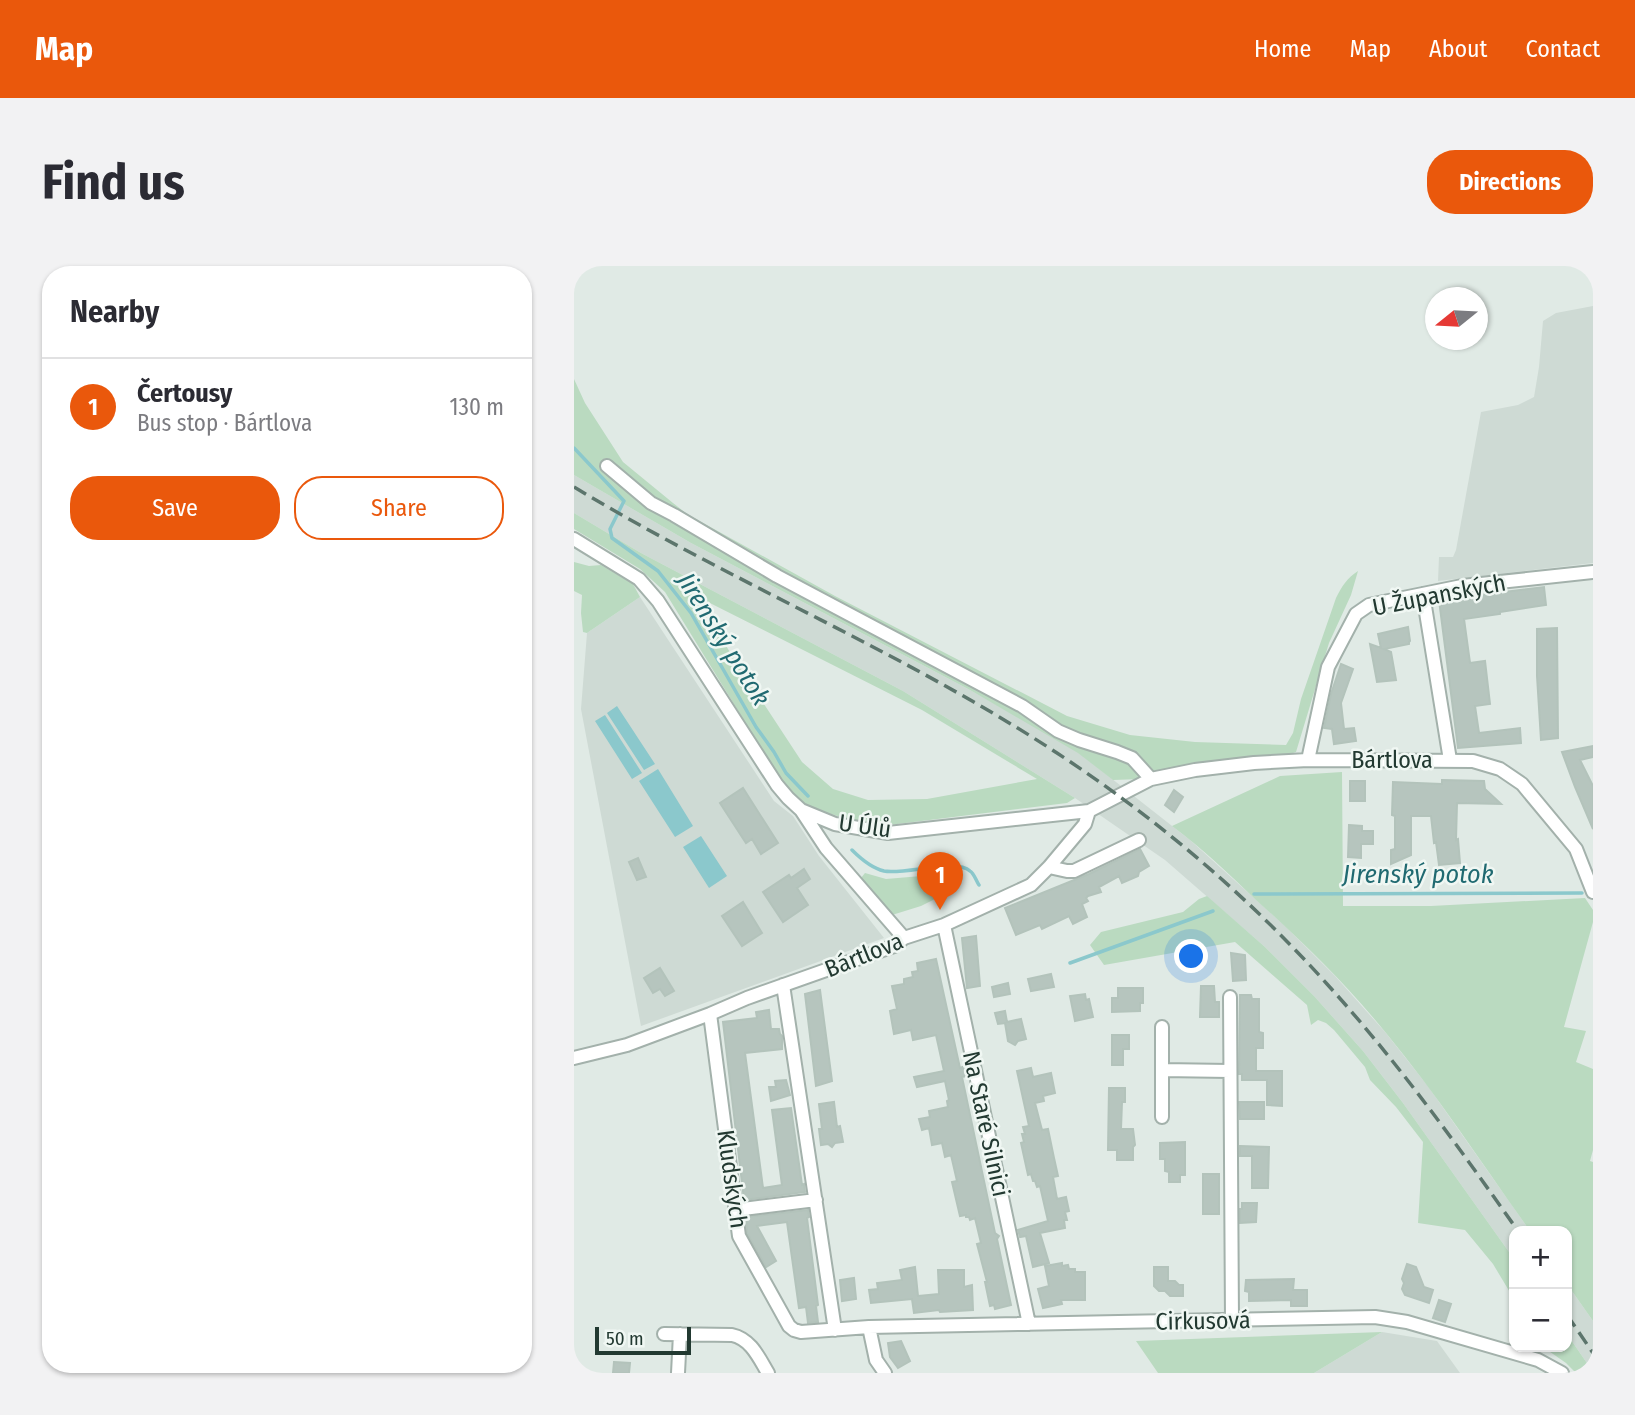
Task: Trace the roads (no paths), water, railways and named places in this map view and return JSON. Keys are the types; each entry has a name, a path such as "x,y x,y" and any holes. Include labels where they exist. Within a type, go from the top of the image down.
{"street":[{"path":"607,466 651,503 778,576 1022,706 1059,731 1132,758 1151,779"},
{"path":"574,539 639,579 658,601 679,643 777,785 801,810"},
{"name":"U Županských","path":"1308,760 1328,667 1356,614 1369,605 1462,586 1593,572"},
{"path":"1423,594 1450,760"},
{"name":"Bártlova","path":"574,1058 627,1045 747,998 894,946 904,938 944,925 1031,885 1085,824 1093,810 1151,779 1176,773 1254,763 1308,760 1473,761 1500,769 1522,784 1576,849 1593,892"},
{"name":"U Úlů","path":"801,810 835,824 888,833 1093,810"},
{"name":"U Úlů","path":"801,810 825,848 904,938"},
{"path":"1049,867 1074,871 1139,840"},
{"name":"Na Staré Silnici","path":"944,925 1029,1324"},
{"path":"783,985 835,1330"},
{"path":"1230,997 1232,1321"},
{"name":"Kludských","path":"710,1014 738,1236 789,1326 802,1332 835,1330"},
{"path":"1162,1027 1163,1117"},
{"path":"1162,1070 1230,1071"},
{"path":"735,1210 816,1200"},
{"name":"Cirkusová","path":"835,1330 869,1327 1375,1317 1407,1322 1538,1360 1562,1373"},
{"path":"869,1327 876,1360 885,1373"},
{"path":"664,1334 739,1336 749,1343 768,1373"},
{"path":"678,1373 680,1334"}],"water":[{"path":"617,706 655,764 644,770 607,713"},
{"path":"605,715 642,773 632,779 595,721"},
{"path":"658,769 693,826 675,837 639,781"},
{"path":"701,836 727,876 709,888 683,847"}],"waterway":[{"name":"Jirenský potok","path":"574,448 624,501 610,529 612,538 658,571 691,613 756,727 786,773 808,796"},
{"name":"Jirenský potok","path":"852,850 863,860 884,871 963,867 971,872 979,885"},
{"name":"Jirenský potok","path":"1254,894 1582,893"},
{"name":"Jirenský potok","path":"1070,963 1213,911"}],"railway":[{"path":"574,487 634,522 939,682 998,716 1094,778 1165,831 1233,889 1297,951 1353,1013 1426,1104 1514,1226"},
{"path":"1572,1322 1593,1353"}],"place":[{"name":"Čertousy","path":"940,910"}]}
